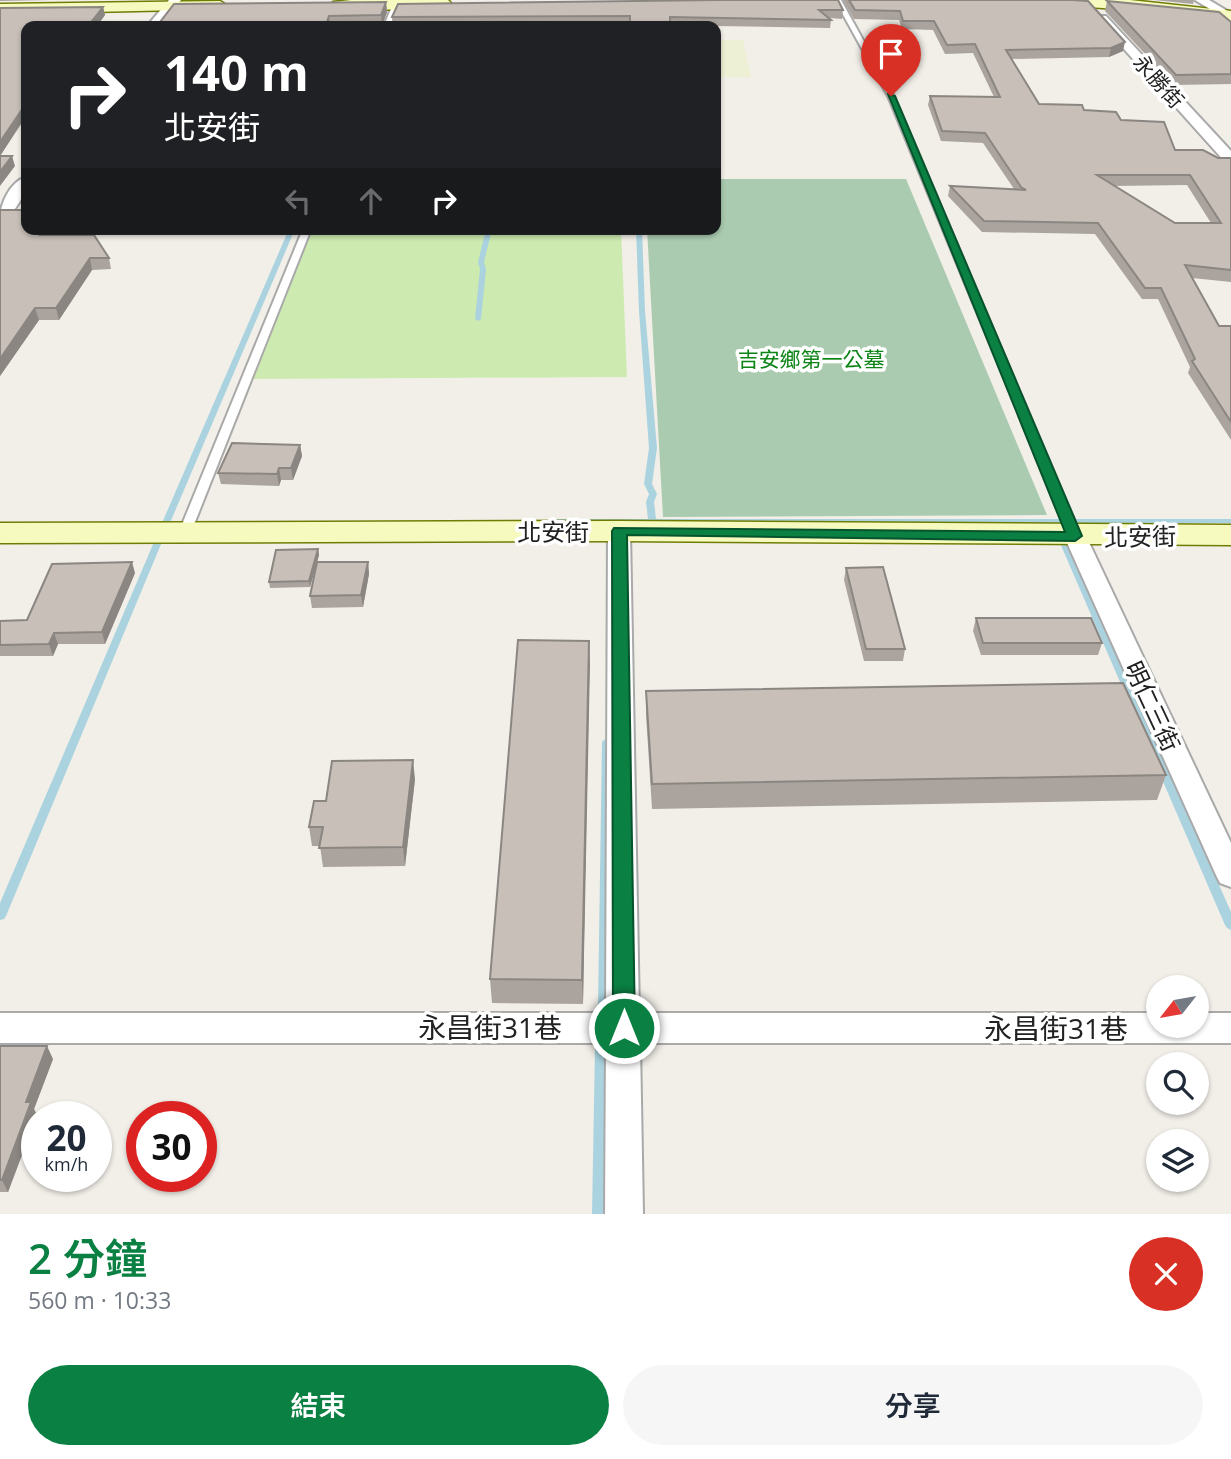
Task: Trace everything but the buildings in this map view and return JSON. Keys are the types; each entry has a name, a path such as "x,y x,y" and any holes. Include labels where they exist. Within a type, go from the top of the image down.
{"street":[{"path":"1059,0 1230,13"},
{"path":"1161,0 1206,3 1230,13"},
{"name":"永勝街","path":"1086,1 1231,160"},
{"path":"0,3 236,3"},
{"path":"0,9 172,3"},
{"path":"157,21 172,3"},
{"path":"316,5 465,4"},
{"path":"0,214 21,188"},
{"name":"北安街","path":"0,533 619,531 1075,536 1231,534"},
{"path":"619,531 624,1214"},
{"name":"明仁三街","path":"1075,536 1231,875"},
{"name":"永昌街31巷","path":"0,1028 1231,1028"}],"lane":[{"path":"838,0 891,96 1075,536"},
{"path":"389,21 396,5"},
{"path":"186,532 305,235"}],"green space":[{"path":"721,40 743,40 751,77 721,77"},
{"name":"吉安鄉第一公墓","path":"721,179 906,179 1047,515 663,517 647,235 721,235"},
{"path":"306,235 621,235 627,377 252,379"}],"waterway":[{"path":"163,530 289,235"},
{"path":"478,319 483,269 481,262 488,235"},
{"path":"639,235 642,311 653,448 648,484 653,494 650,502 652,520"},
{"path":"550,521 1231,521"},
{"path":"0,916 160,537"},
{"path":"1064,543 1231,925"},
{"path":"604,1006 607,742"},
{"path":"599,1214 601,1047"}],"route":[{"path":"624,1028 619,531 1075,536 891,96"}]}
